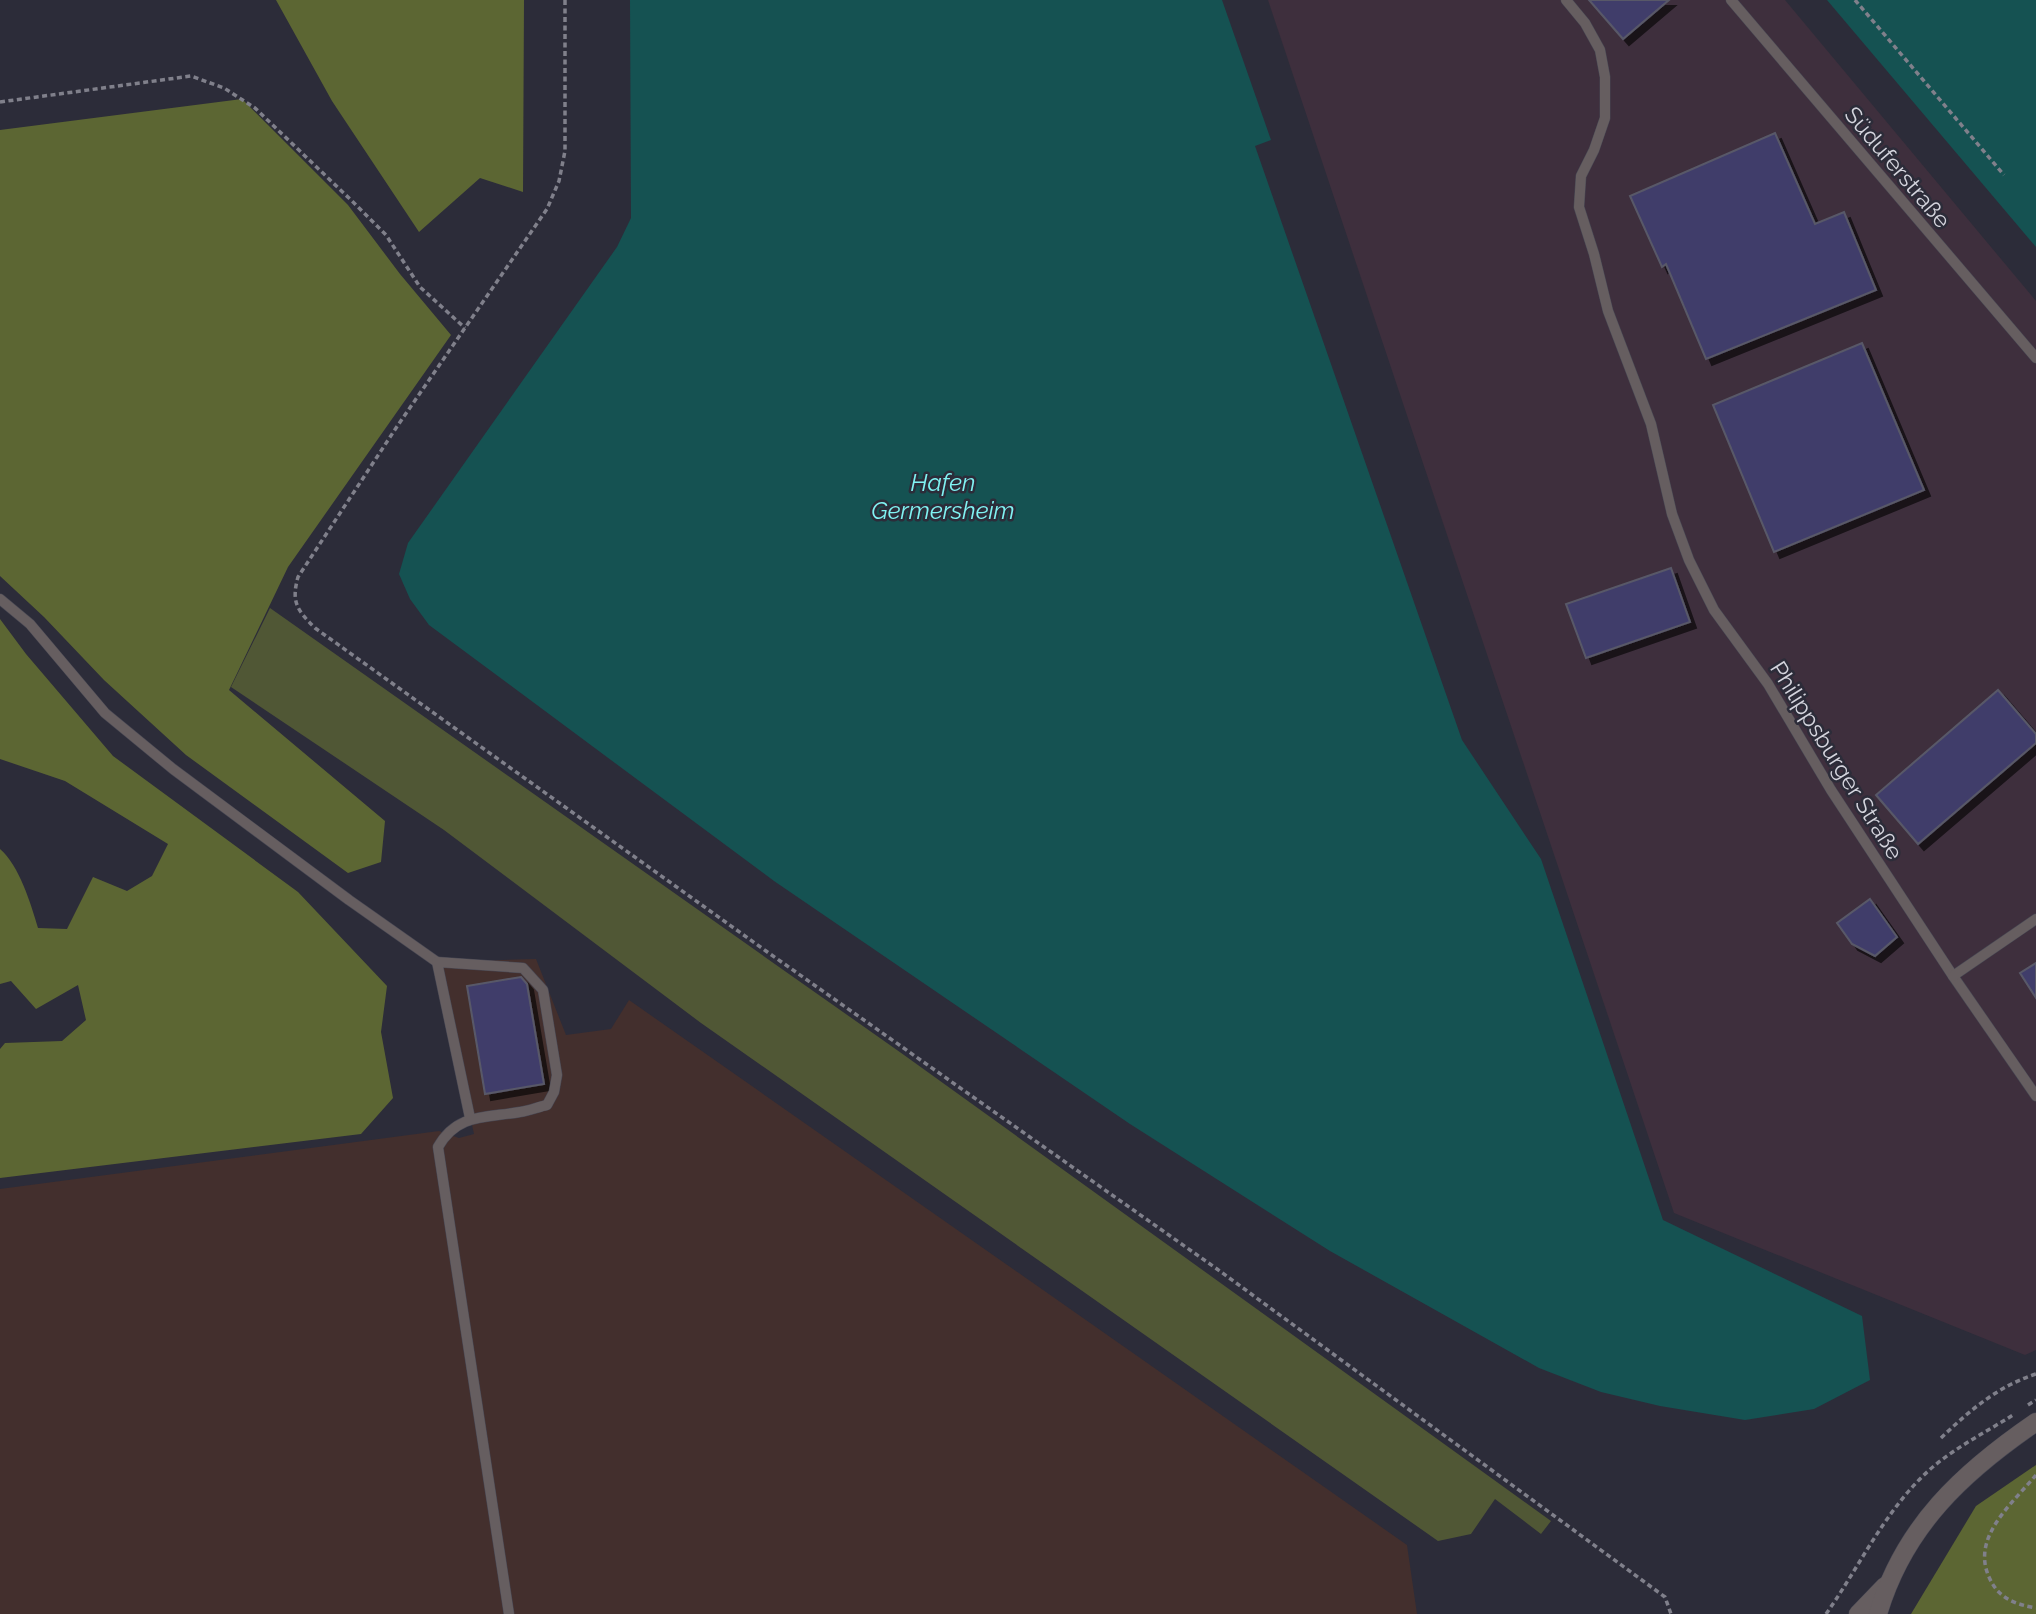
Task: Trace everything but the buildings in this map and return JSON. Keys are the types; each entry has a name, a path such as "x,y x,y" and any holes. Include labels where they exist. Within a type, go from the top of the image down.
{"street":[{"path":"1878,1614 1892,1578 1919,1529 1969,1471 2031,1414"},
{"path":"1858,1614 1892,1578"}],"lane":[{"name":"Philippsburger Straße","path":"1566,0 1585,23 1600,50 1605,77 1605,118 1581,176 1578,208 1594,254 1608,311 1651,424 1672,514 1689,560 1714,610 1768,684 1831,790 1953,976 2036,1096"},
{"name":"Süduferstraße","path":"1731,0 2036,358"},
{"path":"0,599 30,625 115,721 173,769 349,900 437,962 523,968 543,990 557,1075 554,1092 547,1105 523,1112 470,1118 445,1133 438,1147 509,1614"},
{"path":"1953,976 2036,919"},
{"path":"437,962 470,1118"}],"path":[{"path":"565,0 565,151 559,181 547,209 298,576 294,593 299,612 315,628 382,677 1217,1269 1665,1597 1671,1614"},
{"path":"1855,0 2004,174"},
{"path":"0,102 191,76 224,88 255,108 353,202 386,235 419,287 465,327"},
{"path":"1941,1438 1989,1396 2012,1382 2036,1374"},
{"path":"2031,1414 2036,1400"},
{"path":"1826,1614 1900,1502 1924,1475 1954,1452 2016,1413"},
{"path":"2036,1475 1993,1528 1984,1544 1983,1556 1994,1589 2008,1601 2036,1608"}],"shaded area":[{"path":"276,0 524,0 523,192 480,178 419,232 332,101"},
{"path":"1268,0 1785,0 2036,301 2036,1350 2025,1355 1674,1213"},
{"path":"242,99 348,205 451,335 288,567 229,690 385,821 381,862 348,873 186,755 104,680 44,617 0,576 0,130"},
{"path":"270,608 904,1055 1551,1521 1541,1534 1495,1499 1471,1534 1438,1541 701,1023 444,830 231,687"},
{"path":"0,619 26,654 113,756 298,892 387,986 381,1032 393,1098 361,1134 0,1178 0,1049 5,1043 62,1041 86,1020 78,985 36,1009 11,981 0,984 0,849 19,875 38,928 67,929 93,877 127,891 152,876 168,844 65,781 0,759"},
{"path":"536,959 566,1035 611,1029 629,1000 1407,1545 1417,1614 0,1614 0,1189 439,1131 459,1138 474,1134 437,962"},
{"path":"2036,1465 2036,1614 1911,1614 1976,1506"}],"water":[{"name":"Hafen Germersheim","path":"630,0 1222,0 1271,140 1255,146 1462,740 1541,859 1663,1220 1862,1316 1870,1380 1814,1409 1745,1420 1660,1406 1601,1392 1539,1368 1330,1251 1130,1124 774,881 429,625 410,599 399,574 408,543 617,247 631,218"},
{"path":"1827,0 2036,0 2036,247"}]}
